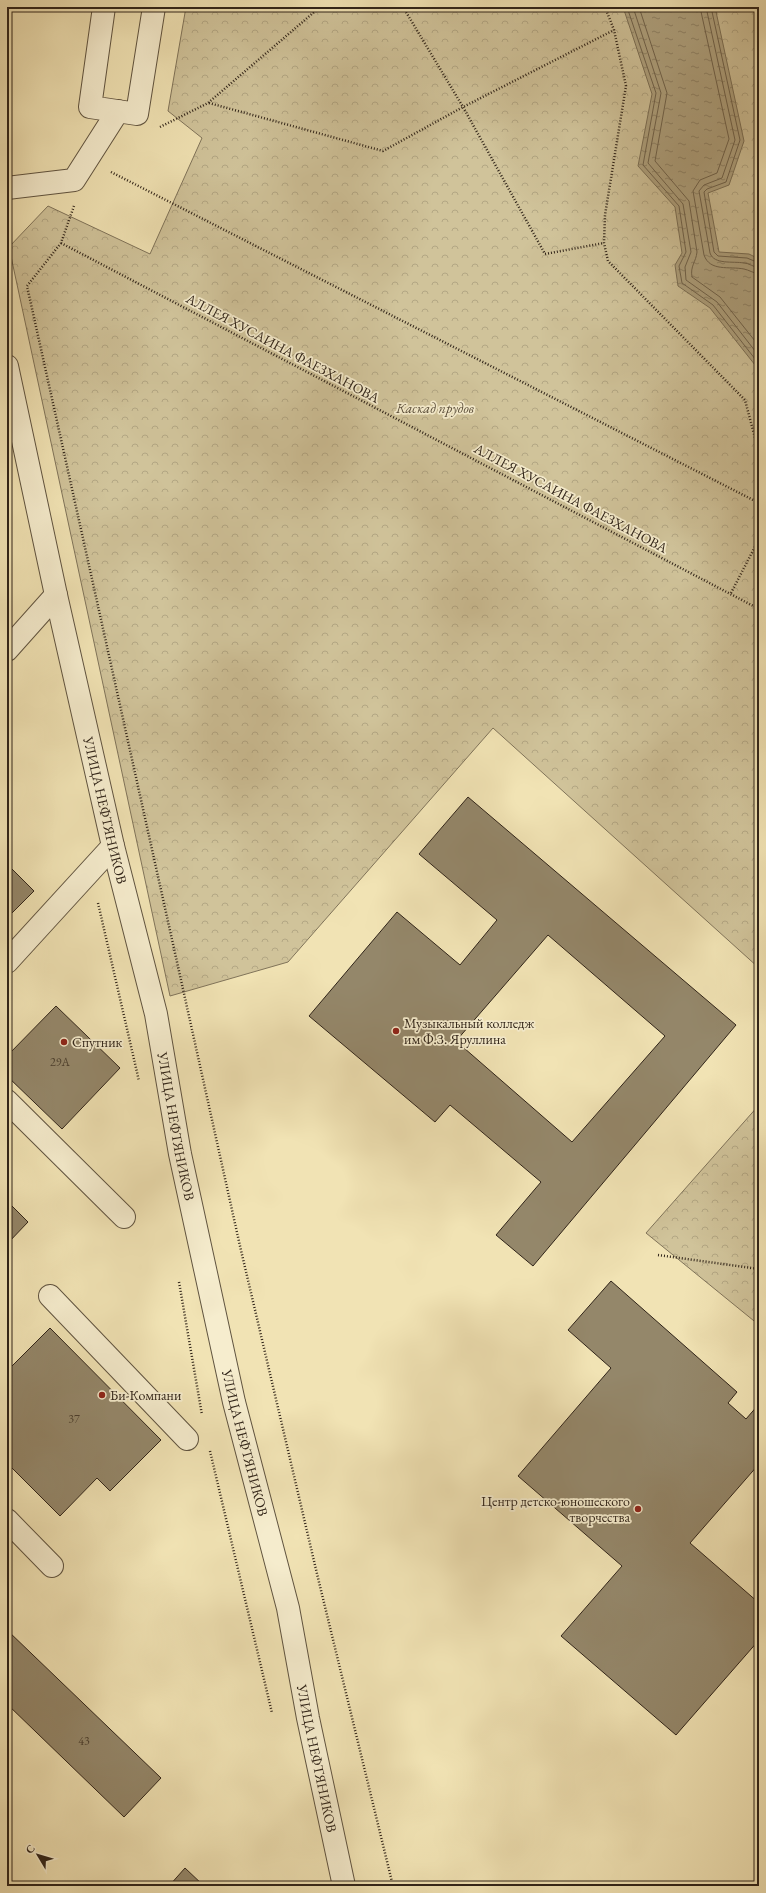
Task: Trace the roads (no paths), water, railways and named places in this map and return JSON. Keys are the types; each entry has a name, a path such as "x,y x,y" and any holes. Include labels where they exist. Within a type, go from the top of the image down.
{"street":[{"path":"104,7 90,108 137,114 154,7"},
{"path":"7,188 74,180 118,112"},
{"name":"УЛИЦА НЕФТЯНИКОВ","path":"7,366 56,595 114,846 156,1014 180,1154 234,1402 288,1608 308,1718 344,1886"},
{"path":"7,650 56,595"},
{"path":"7,962 114,846"},
{"path":"7,1101 124,1217"},
{"path":"50,1296 187,1439"},
{"path":"7,1520 52,1566"}],"water":[{"path":"623,7 715,7 744,141 729,185 708,193 719,252 749,254 759,259 759,370 710,308 678,286 675,265 682,253 675,207 638,166 652,94"}],"place":[{"name":"Музыкальный колледж им Ф.З. Яруллина","path":"396,1031"},
{"name":"Спутник","path":"64,1042"},
{"name":"Би-Компани","path":"102,1395"},
{"name":"Центр детско-юношеского творчества","path":"638,1509"}],"park label":[{"name":"Каскад прудов","path":"435,408"}]}
